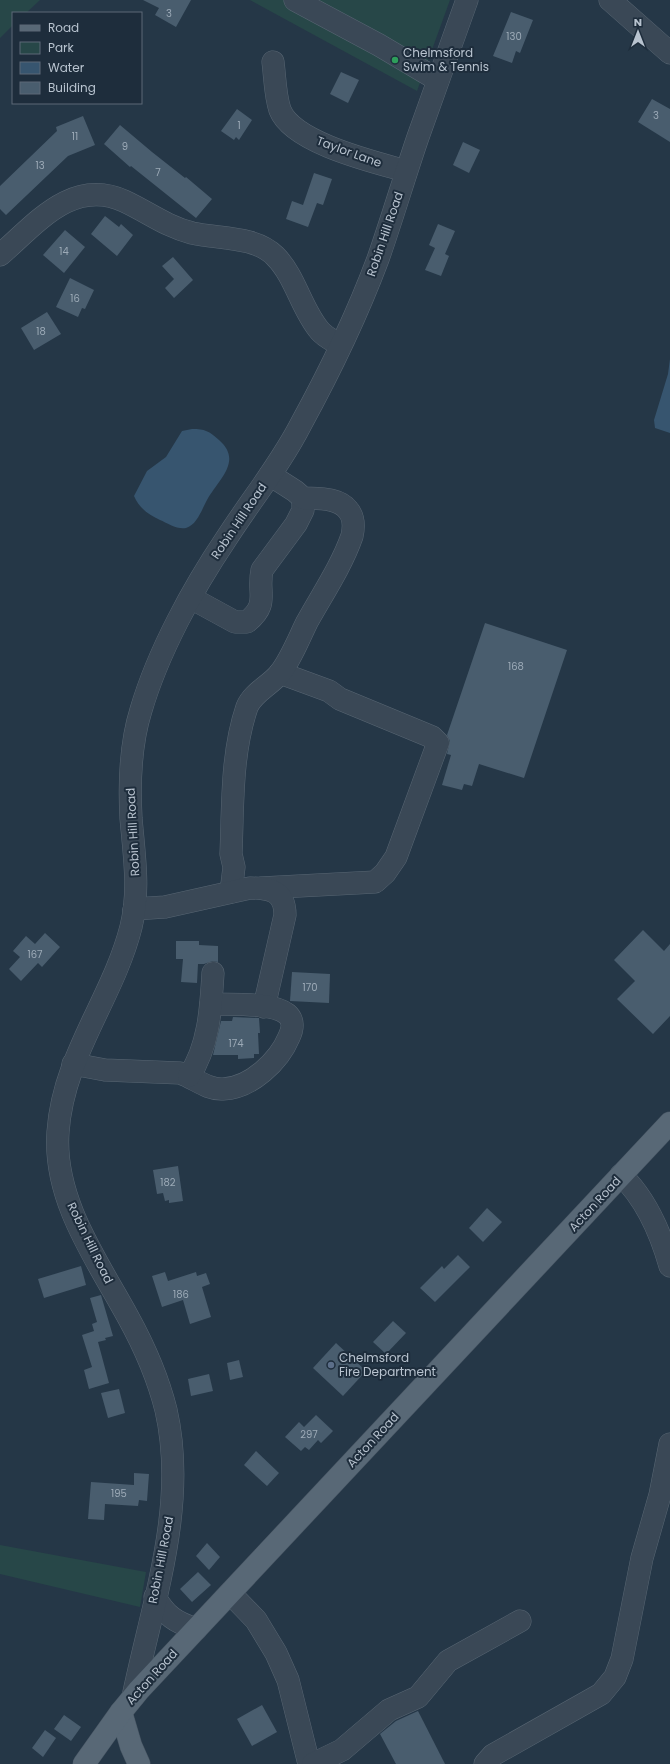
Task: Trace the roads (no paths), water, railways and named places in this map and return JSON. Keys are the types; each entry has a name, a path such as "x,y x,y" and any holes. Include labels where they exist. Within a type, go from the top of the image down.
{"main road":[{"name":"Acton Road","path":"84,1764 127,1705 196,1629 670,1123"},
{"path":"127,1705 131,1746 139,1764"}],"street":[{"path":"296,0 379,45 438,80"},
{"name":"Robin Hill Road","path":"127,1705 155,1597 168,1531 172,1484 172,1458 166,1412 160,1388 142,1344 84,1236 64,1188 60,1168 58,1133 65,1093 73,1064 90,1023 116,970 130,927 134,909 136,879 130,776 136,729 147,691 165,649 191,598 227,537 289,447 340,345 377,260 406,172 467,0"},
{"path":"610,0 670,53"},
{"name":"Taylor Lane","path":"273,62 280,110 292,125 322,144 406,172"},
{"path":"0,255 48,213 68,200 93,194 107,195 122,200 168,226 193,233 250,243 267,250 282,264 321,332 340,345"},
{"path":"231,892 234,867 231,854 235,764 242,726 248,705 256,694 280,673 340,561 352,535 354,523 349,510 341,503 327,499 303,498 295,491 270,476"},
{"path":"191,598 235,622 247,622 253,617 262,604 260,578 262,570 296,524 302,510 303,498"},
{"path":"134,909 165,907 250,888 375,882 386,873 396,857 438,743 432,738 340,699 329,691 280,673"},
{"path":"261,888 277,894 283,900 285,907 284,924 264,1007"},
{"path":"188,1076 200,1057 211,1004 213,973"},
{"path":"73,1064 105,1070 171,1072 188,1076 205,1086 216,1089 224,1089 238,1086 275,1062 292,1029 291,1021 288,1015 282,1011 264,1007 211,1004"},
{"path":"621,1175 637,1194 651,1219 665,1248 670,1266"},
{"path":"485,1764 493,1755 571,1712 600,1694 615,1677 622,1659 642,1558 660,1495 670,1444"},
{"path":"230,1593 256,1620 276,1654 288,1680 309,1764"},
{"path":"155,1597 162,1609 170,1618 196,1629"},
{"path":"313,1764 342,1750 388,1710 418,1696 448,1661 520,1621"}],"water":[{"path":"670,359 670,433 655,428 654,420 668,374"},
{"path":"192,429 207,431 219,440 226,448 229,455 229,463 193,524 186,528 180,528 148,513 142,508 134,496 147,471 166,457 182,431"}],"place":[{"name":"Chelmsford Swim & Tennis","path":"395,60"},
{"name":"Chelmsford Fire Department","path":"331,1365"}]}
